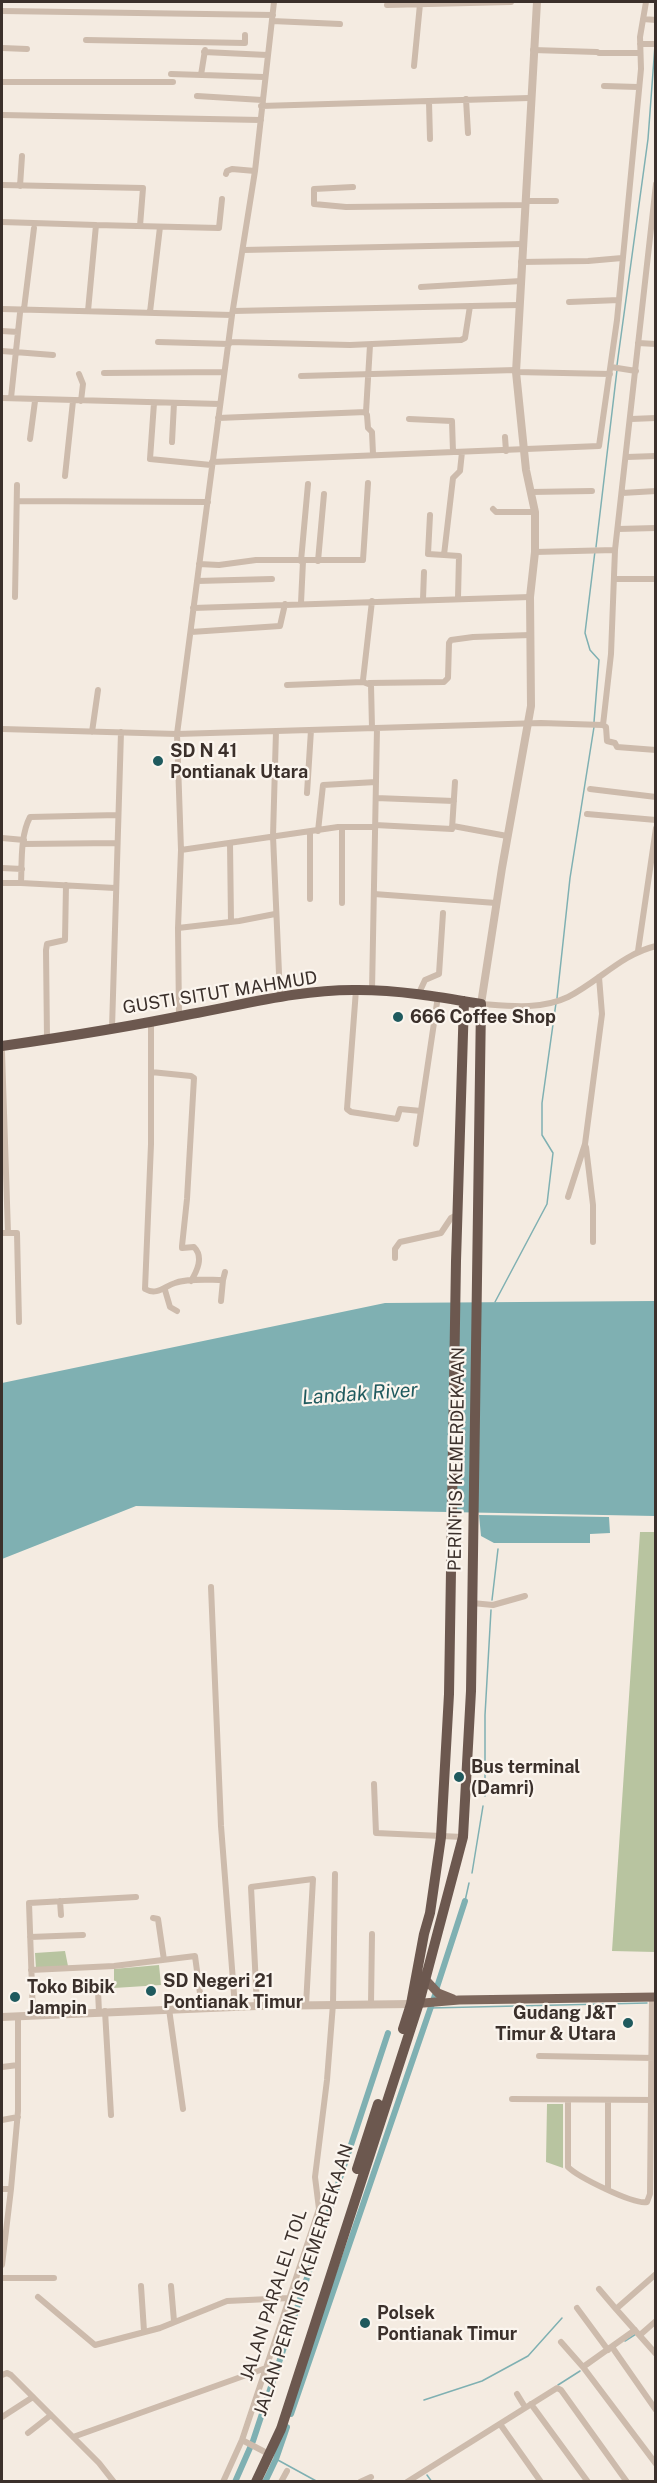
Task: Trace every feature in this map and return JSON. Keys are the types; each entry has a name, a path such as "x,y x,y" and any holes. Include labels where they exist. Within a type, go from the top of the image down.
{"highway":[{"name":"GUSTI SITUT MAHMUD","path":"2,1047 179,1017 280,996 356,990 419,993 481,1004"},
{"path":"387,2090 424,2003 424,1934 430,1913 441,1837 449,1694 456,1261 464,1001"},
{"name":"PERINTIS KEMERDEKAAN","path":"424,2003 424,1978 463,1837 471,1691 481,1004"},
{"path":"459,1189 478,1182"},
{"name":"JALAN PERINTIS KEMERDEKAAN","path":"251,2481 275,2427 368,2134 387,2090"},
{"name":"JALAN PERINTIS KEMERDEKAAN","path":"256,2481 281,2429 387,2090"}],"main road":[{"path":"424,1978 438,1993 459,2000"},
{"path":"424,2003 459,2000 654,1997"}],"street":[{"path":"179,1017 178,928 181,850 177,734 232,313 255,171 274,2"},
{"path":"387,5 511,2"},
{"path":"537,2 516,371 524,451 535,512 535,552 530,597 531,696 529,725 507,836 481,1004 519,1006 553,1003 569,997 638,951 656,946"},
{"path":"154,403 150,459 212,464 373,454 524,451 599,446 612,370 646,2"},
{"path":"414,66 420,4"},
{"path":"2,11 272,18 340,24"},
{"path":"645,19 656,20"},
{"path":"86,40 245,43 245,35"},
{"path":"201,75 205,43"},
{"path":"642,44 656,44"},
{"path":"2,48 27,49"},
{"path":"533,50 640,53"},
{"path":"204,52 267,55"},
{"path":"171,74 264,77"},
{"path":"2,82 173,82"},
{"path":"604,86 638,87"},
{"path":"197,96 261,103 429,102 530,98"},
{"path":"466,99 468,133"},
{"path":"429,102 430,140"},
{"path":"2,115 261,120"},
{"path":"20,186 22,156"},
{"path":"226,174 226,171 232,169 255,171"},
{"path":"2,185 143,188 140,226"},
{"path":"353,187 314,189 314,204 346,207 556,201"},
{"path":"601,725 611,654 615,550 655,189"},
{"path":"2,222 219,228 222,199"},
{"path":"88,311 96,225"},
{"path":"150,312 160,227"},
{"path":"11,398 15,352 34,228"},
{"path":"243,250 522,244"},
{"path":"521,262 622,258"},
{"path":"421,287 521,281"},
{"path":"569,302 619,300"},
{"path":"2,309 232,313 519,305"},
{"path":"158,342 370,345 463,340 470,306"},
{"path":"2,331 18,332"},
{"path":"639,344 656,344"},
{"path":"365,412 368,410 370,345"},
{"path":"2,351 53,355"},
{"path":"301,376 636,371"},
{"path":"104,373 224,372"},
{"path":"79,375 83,384 81,401"},
{"path":"2,398 220,404"},
{"path":"30,439 34,400"},
{"path":"65,476 73,401"},
{"path":"172,442 174,403"},
{"path":"218,418 365,412"},
{"path":"365,412 368,428 372,432 373,454"},
{"path":"631,419 656,418"},
{"path":"409,419 452,421 453,452"},
{"path":"505,437 506,451"},
{"path":"444,555 453,478 460,471 462,452"},
{"path":"627,457 656,456"},
{"path":"199,564 219,565 256,560 363,560 368,483"},
{"path":"301,603 308,484"},
{"path":"15,597 17,485"},
{"path":"531,492 592,491"},
{"path":"622,493 656,491"},
{"path":"318,561 324,494"},
{"path":"18,501 208,502"},
{"path":"493,509 496,512 506,513 535,512"},
{"path":"430,515 428,554 459,556 458,598"},
{"path":"618,530 656,528"},
{"path":"535,552 615,550"},
{"path":"423,599 424,572"},
{"path":"197,581 272,579"},
{"path":"614,579 656,579"},
{"path":"194,608 530,597"},
{"path":"372,601 366,682 374,728 376,782 372,991"},
{"path":"191,632 280,626 285,604"},
{"path":"287,686 366,682 444,682 448,678 451,640 530,635"},
{"path":"92,732 98,690"},
{"path":"2,729 177,734 588,724 606,727 607,741 615,742 617,747 656,750"},
{"path":"306,793 310,730"},
{"path":"276,731 273,836 280,996"},
{"path":"112,1028 121,732"},
{"path":"318,831 323,785 376,782"},
{"path":"453,826 455,782"},
{"path":"590,789 656,797"},
{"path":"376,798 454,801"},
{"path":"587,814 656,820"},
{"path":"21,883 26,824 33,816 118,815"},
{"path":"181,850 342,827 452,829 453,826 507,836"},
{"path":"342,827 342,903"},
{"path":"638,951 656,828"},
{"path":"310,832 310,899"},
{"path":"2,838 24,842 117,843"},
{"path":"230,843 231,922"},
{"path":"2,868 22,869"},
{"path":"2,883 115,888"},
{"path":"47,1040 46,950 47,944 65,940 66,885"},
{"path":"374,894 496,903"},
{"path":"419,993 425,980 440,974 443,913"},
{"path":"178,928 275,914"},
{"path":"568,1197 585,1144 602,1014 599,977"},
{"path":"356,990 347,1109 397,1119 400,1109 421,1111"},
{"path":"416,1144 438,996"},
{"path":"152,1021 145,1289 165,1290 172,1284 223,1280"},
{"path":"2,1052 5,1233 17,1230 19,1322"},
{"path":"152,1072 194,1078 186,1218 182,1248 196,1248 199,1259 198,1267 190,1281"},
{"path":"585,1144 593,1205 593,1242"},
{"path":"395,1258 395,1249 400,1242 441,1233 451,1218 457,1215"},
{"path":"221,1301 225,1272"},
{"path":"165,1290 170,1307 177,1311"},
{"path":"211,1587 220,1826 235,2007"},
{"path":"471,1598 493,1605 525,1596"},
{"path":"374,1784 376,1833 463,1837"},
{"name":"JALAN PARALEL TOL","path":"224,2481 244,2441 319,2209 315,2177 327,2080 333,2004 334,1874"},
{"path":"257,2006 252,1887 312,1879 306,2005"},
{"path":"33,2016 29,1903 136,1898"},
{"path":"60,1901 61,1915"},
{"path":"153,1918 158,1919 164,1960"},
{"path":"371,2004 372,1934"},
{"path":"30,1937 83,1935"},
{"path":"31,1970 114,1966 195,1956 202,2008"},
{"path":"98,1991 111,2115"},
{"path":"568,2100 568,2168 608,2189 639,2202 647,2202 650,2194 654,1997"},
{"path":"2,2017 257,2006 424,2003"},
{"path":"169,2009 183,2109"},
{"path":"2,2265 18,2116 18,2016"},
{"path":"539,2056 654,2058"},
{"path":"2,2067 18,2065"},
{"path":"512,2100 653,2100"},
{"path":"608,2100 608,2189"},
{"path":"2,2120 18,2116"},
{"path":"2,2189 11,2189"},
{"path":"616,2309 656,2274"},
{"path":"2,2278 54,2278"},
{"path":"141,2286 144,2331"},
{"path":"171,2286 174,2321"},
{"path":"599,2289 656,2354"},
{"path":"38,2297 95,2345 160,2328 227,2301 290,2298"},
{"path":"577,2308 656,2410"},
{"path":"583,2367 656,2321"},
{"path":"561,2342 583,2367 656,2464"},
{"path":"73,2437 266,2368"},
{"path":"2,2376 9,2373 114,2481"},
{"path":"407,2481 528,2405 555,2389 560,2389 627,2481"},
{"path":"517,2394 588,2481"},
{"path":"2,2417 33,2397"},
{"path":"28,2433 51,2415"},
{"path":"500,2424 541,2481"},
{"path":"244,2441 263,2450"},
{"path":"281,2481 287,2471"},
{"path":"360,2481 371,2477"}],"green space":[{"path":"640,1532 656,1532 655,1952 612,1951"},
{"path":"65,1951 68,1966 36,1968 35,1953"},
{"path":"159,1965 161,1985 114,1988 114,1969"},
{"path":"547,2104 563,2104 563,2168 546,2162"}],"water":[{"name":"Landak River","path":"655,1301 655,1516 136,1506 2,1559 2,1383 385,1303"},
{"path":"479,1515 609,1517 610,1533 590,1534 590,1543 494,1543 481,1536"}],"waterway":[{"path":"617,365 648,139 655,45"},
{"path":"596,547 617,370"},
{"path":"594,722 599,660 590,650 585,633 595,551"},
{"path":"557,998 570,878 594,727"},
{"path":"495,1302 547,1204 553,1153 542,1135 542,1103 556,1003"},
{"path":"492,1600 498,1549"},
{"path":"485,1796 485,1715 491,1610"},
{"path":"472,1873 483,1806"},
{"path":"465,1901 469,1883"},
{"path":"437,1987 465,1901"},
{"path":"291,2414 435,1995"},
{"path":"430,2008 647,2003"},
{"path":"235,2482 253,2441 388,2033"},
{"path":"424,2400 482,2381 528,2356 562,2318"},
{"path":"625,2341 636,2334"},
{"path":"558,2385 580,2371"},
{"path":"265,2482 287,2427"},
{"path":"276,2459 318,2482"},
{"path":"427,2475 432,2482"}],"place":[{"name":"SD N 41 Pontianak Utara","path":"158,761"},
{"name":"666 Coffee Shop","path":"398,1017"},
{"name":"Bus terminal (Damri)","path":"459,1777"},
{"name":"SD Negeri 21 Pontianak Timur","path":"151,1991"},
{"name":"Toko Bibik Jampin","path":"15,1997"},
{"name":"Gudang J&T Timur & Utara","path":"628,2023"},
{"name":"Polsek Pontianak Timur","path":"365,2323"}]}
